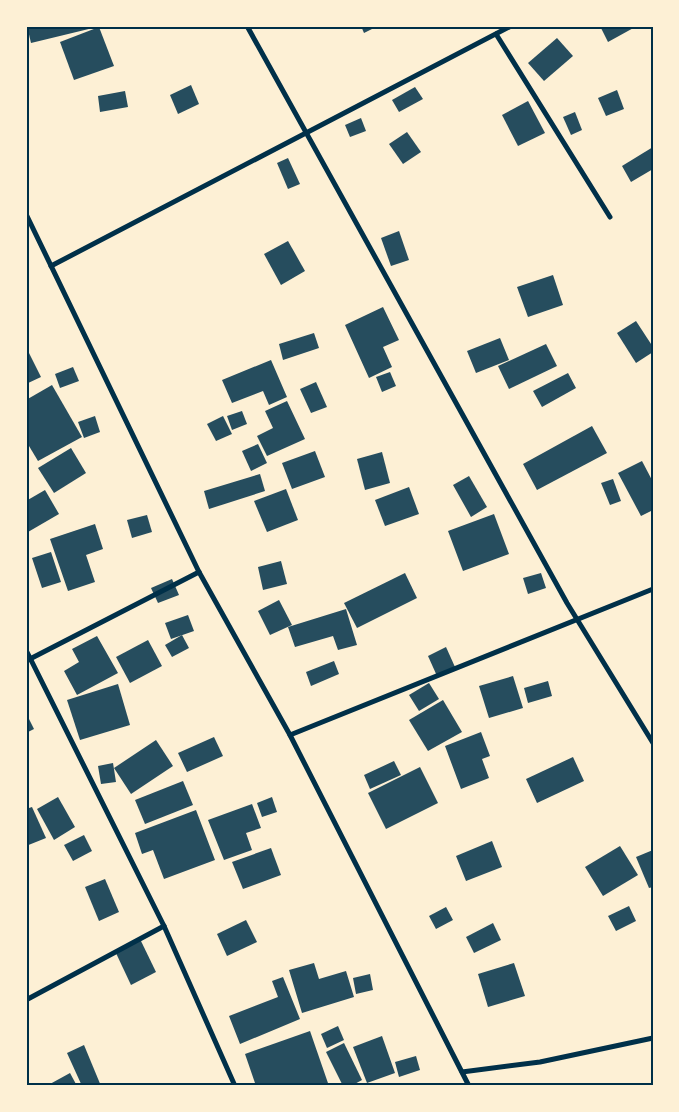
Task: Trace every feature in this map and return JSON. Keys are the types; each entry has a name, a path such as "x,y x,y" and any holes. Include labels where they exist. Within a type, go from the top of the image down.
{"street":[{"path":"247,26 577,619 653,743"},
{"path":"51,266 511,26"},
{"path":"496,34 610,217"},
{"path":"26,214 199,572 290,735 469,1086"},
{"path":"28,660 199,572"},
{"path":"290,735 653,589"},
{"path":"26,650 28,660 164,926 235,1086"},
{"path":"26,1000 164,926"},
{"path":"462,1072 540,1062 653,1038"}],"building":[{"path":"27,26 97,26 97,27 31,43"},
{"path":"361,26 378,26 364,33"},
{"path":"600,26 637,26 608,42"},
{"path":"99,27 114,66 74,80 60,42"},
{"path":"557,38 573,56 544,81 528,63"},
{"path":"191,85 199,104 178,114 170,95"},
{"path":"415,87 423,99 399,112 392,100"},
{"path":"617,90 624,109 606,116 598,98"},
{"path":"125,91 128,107 100,112 98,96"},
{"path":"528,101 545,133 518,146 502,115"},
{"path":"575,112 582,130 571,135 563,117"},
{"path":"361,118 366,131 350,137 345,125"},
{"path":"407,132 421,152 403,164 389,144"},
{"path":"653,147 653,169 631,182 622,166"},
{"path":"288,158 300,184 288,189 277,163"},
{"path":"399,231 409,260 391,266 381,238"},
{"path":"288,241 305,271 281,285 264,254"},
{"path":"553,275 563,305 528,317 517,287"},
{"path":"383,307 399,340 383,347 392,367 369,378 345,325"},
{"path":"636,321 653,347 653,352 636,363 617,333"},
{"path":"314,333 319,348 283,360 279,344"},
{"path":"500,338 509,360 476,373 467,351"},
{"path":"546,344 557,366 509,389 498,366"},
{"path":"26,347 41,377 26,384"},
{"path":"271,360 287,397 269,405 263,391 232,403 222,380"},
{"path":"73,367 79,381 60,388 55,374"},
{"path":"390,372 396,386 382,392 376,377"},
{"path":"568,373 576,388 542,407 533,391"},
{"path":"316,382 327,407 311,413 300,389"},
{"path":"52,385 82,437 38,461 26,441 26,400"},
{"path":"287,401 305,439 267,456 257,436 273,428 265,411"},
{"path":"242,411 247,424 232,430 227,416"},
{"path":"95,416 100,432 84,438 78,422"},
{"path":"223,416 232,434 216,441 207,424"},
{"path":"592,426 607,453 537,490 523,464"},
{"path":"258,444 267,463 251,471 242,451"},
{"path":"71,448 86,473 54,493 38,468"},
{"path":"315,451 325,477 292,489 282,463"},
{"path":"382,452 390,483 365,490 357,459"},
{"path":"642,461 653,482 653,510 641,516 618,473"},
{"path":"260,474 265,491 209,509 204,491"},
{"path":"469,476 487,507 471,517 453,485"},
{"path":"613,479 621,501 610,505 601,483"},
{"path":"409,487 419,514 385,526 375,500"},
{"path":"286,489 298,520 267,532 254,501"},
{"path":"45,490 59,514 28,532 26,528 26,501"},
{"path":"494,514 509,554 463,571 448,531"},
{"path":"147,515 152,532 132,538 127,520"},
{"path":"95,524 103,549 86,555 95,582 68,591 50,539"},
{"path":"51,552 61,582 42,588 32,558"},
{"path":"281,561 287,584 263,590 258,567"},
{"path":"405,573 417,598 357,628 344,603"},
{"path":"541,573 546,588 528,594 523,578"},
{"path":"172,579 179,595 158,603 151,588"},
{"path":"279,600 292,625 270,635 258,611"},
{"path":"346,609 357,645 338,650 333,636 295,647 288,627"},
{"path":"188,615 194,631 171,639 165,623"},
{"path":"182,635 189,648 172,657 165,645"},
{"path":"97,636 118,673 77,695 64,671 79,662 72,649"},
{"path":"148,640 162,666 130,683 116,657"},
{"path":"446,647 455,667 437,676 428,656"},
{"path":"334,661 339,674 311,686 306,672"},
{"path":"513,676 523,708 489,718 479,686"},
{"path":"548,681 552,696 528,703 524,688"},
{"path":"429,683 439,699 419,711 409,695"},
{"path":"118,684 130,725 80,740 67,700"},
{"path":"443,700 462,732 428,751 409,720"},
{"path":"26,713 34,729 26,733"},
{"path":"481,732 490,756 482,759 489,778 461,789 445,746"},
{"path":"214,737 223,756 187,772 178,753"},
{"path":"156,740 173,766 131,794 114,768"},
{"path":"573,757 584,781 537,803 526,779"},
{"path":"394,761 401,775 370,789 364,775"},
{"path":"113,763 116,782 101,784 98,766"},
{"path":"420,767 438,803 386,829 368,793"},
{"path":"183,781 193,805 145,824 135,800"},
{"path":"58,797 75,827 54,840 37,809"},
{"path":"272,797 277,812 262,817 257,803"},
{"path":"252,804 261,828 246,833 252,850 224,860 208,820"},
{"path":"32,807 46,838 26,846 26,809"},
{"path":"196,810 215,860 164,879 153,850 142,854 135,833"},
{"path":"84,835 92,851 73,861 64,845"},
{"path":"492,841 502,867 466,881 456,856"},
{"path":"620,846 638,875 603,896 585,867"},
{"path":"271,848 281,875 243,889 232,862"},
{"path":"653,850 653,887 649,888 636,857"},
{"path":"105,879 119,912 99,921 85,887"},
{"path":"629,906 636,921 616,931 608,916"},
{"path":"446,907 453,920 436,929 429,916"},
{"path":"246,920 257,942 227,956 217,934"},
{"path":"493,923 501,940 474,953 466,937"},
{"path":"140,939 156,972 131,985 115,951"},
{"path":"314,963 319,979 346,971 354,997 302,1013 289,970"},
{"path":"514,963 525,996 488,1007 478,974"},
{"path":"370,974 373,990 356,994 353,978"},
{"path":"283,977 300,1019 240,1044 229,1016 278,997 272,981"},
{"path":"338,1026 344,1040 327,1048 321,1034"},
{"path":"310,1031 329,1086 256,1086 245,1054"},
{"path":"382,1036 395,1073 367,1083 353,1047"},
{"path":"344,1043 362,1080 351,1086 343,1086 326,1052"},
{"path":"84,1045 101,1086 82,1086 67,1053"},
{"path":"416,1056 420,1070 399,1077 395,1062"},
{"path":"70,1073 77,1086 51,1086 50,1084"}]}
